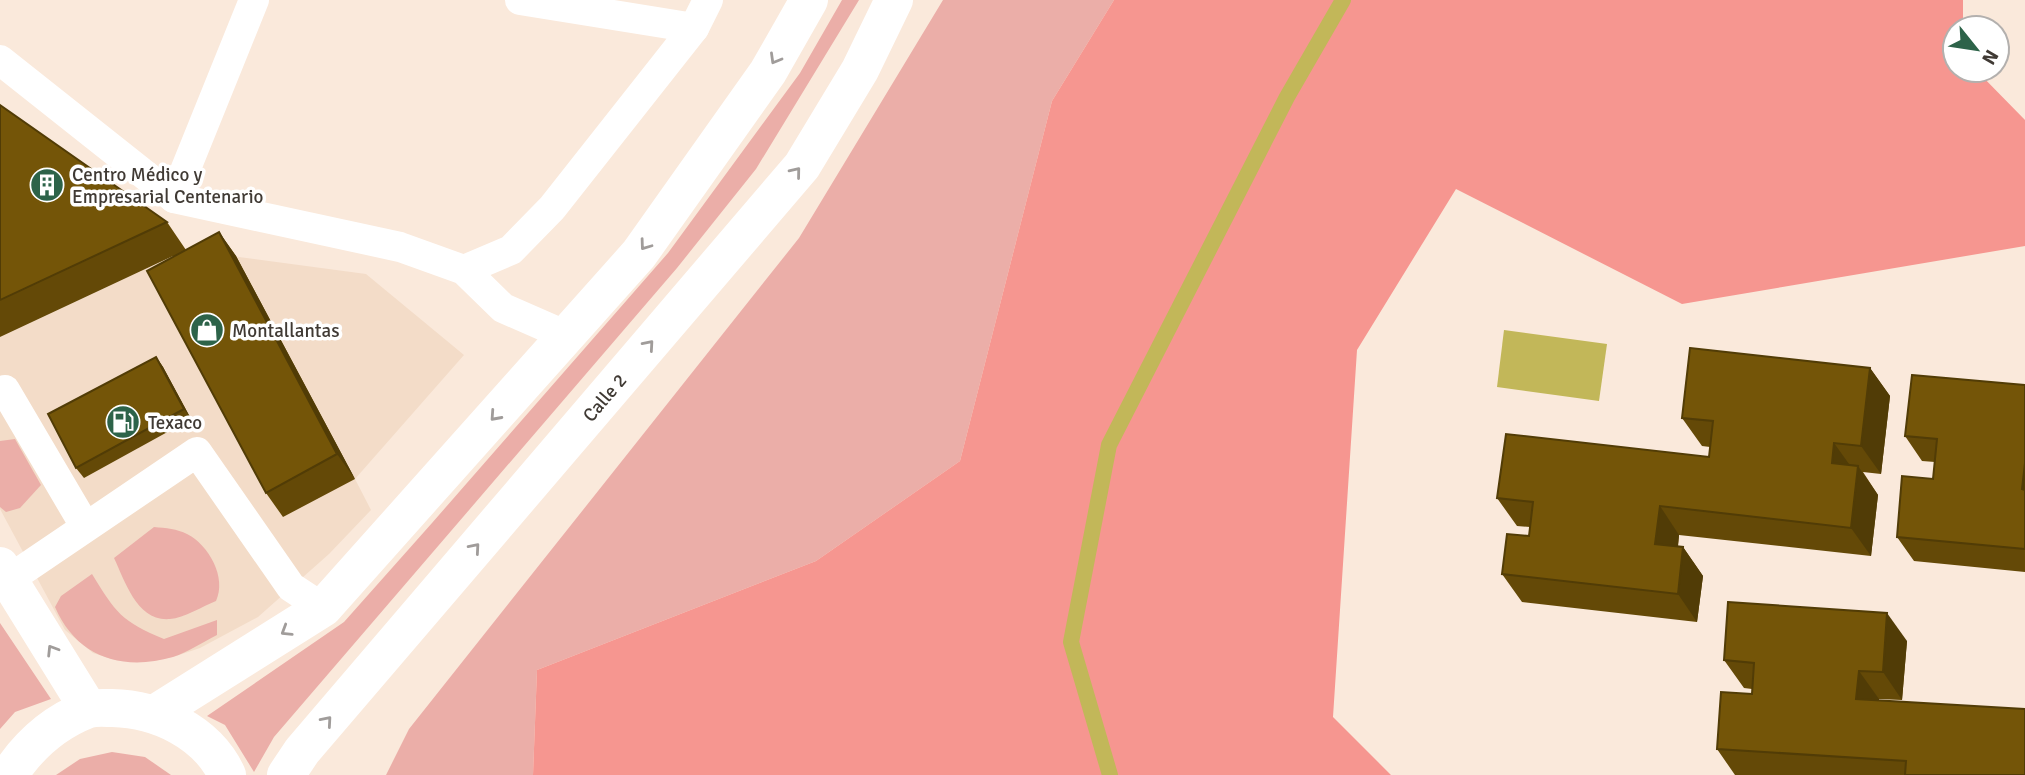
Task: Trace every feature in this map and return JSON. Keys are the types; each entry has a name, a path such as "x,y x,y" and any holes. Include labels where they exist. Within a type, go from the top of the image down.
{"main road":[{"path":"156,713 323,608 639,254 768,72 809,0"},
{"name":"Calle 2","path":"286,775 302,751 802,166 860,70 894,0"},
{"path":"4,573 89,708"},
{"path":"9,775 23,754 53,727 89,708 156,713 193,734 222,765 227,775"}],"lane":[{"path":"174,198 254,0"},
{"path":"520,0 694,28"},
{"path":"464,270 511,250 552,208 694,28 708,0"},
{"path":"0,60 174,198 400,247 464,270 503,308 567,336"},
{"path":"0,391 5,390 85,526"},
{"path":"4,573 85,526 197,452 291,587 323,608"}],"shaded area":[{"path":"842,0 859,0 756,169 677,268 274,737 254,772 225,725 207,716 344,622 432,523 668,253 800,73"},
{"path":"943,0 1114,0 1052,101 960,461 816,561 537,670 533,775 386,775 409,729 799,238"},
{"path":"1114,0 1963,0 1963,14 1941,14 1941,84 1990,84 2025,120 2025,246 1682,304 1456,189 1357,350 1333,717 1391,775 533,775 537,670 816,561 960,461 1052,101"},
{"path":"186,250 366,274 464,355 355,479 371,510 329,554 258,617 200,648 176,656 154,661 115,660 93,653 65,630 0,509 0,337"},
{"path":"1504,330 1607,344 1599,401 1497,387"},
{"path":"15,439 41,485 20,508 6,512 0,507 0,441"},
{"path":"154,527 183,532 195,539 209,554 219,582 216,601 170,619 149,614 141,607 128,588 114,558"},
{"path":"92,574 114,607 129,621 150,633 164,639 217,620 217,635 179,655 154,661 118,661 102,656 75,638 55,607 61,596"},
{"path":"0,623 51,699 15,712 0,729"},
{"path":"112,752 145,757 171,775 56,775 80,759"}],"building":[{"name":"Centro Médico y Empresarial Centenario","path":"0,105 167,222 0,300"},
{"path":"219,232 337,454 266,493 147,271"},
{"path":"1690,348 1870,368 1861,446 1834,443 1832,463 1858,466 1851,528 1660,506 1655,544 1683,547 1678,594 1502,574 1507,534 1529,536 1533,502 1497,498 1506,434 1709,457 1713,421 1682,418"},
{"name":"Texaco","path":"156,357 184,409 76,468 48,414"},
{"path":"1912,375 2025,385 2025,463 2022,489 2025,490 2025,549 1897,537 1902,476 1933,479 1937,439 1905,436"},
{"path":"1728,602 1887,613 1883,672 1859,671 1856,699 2025,709 2025,775 1905,775 1906,761 1717,749 1721,692 1752,694 1754,663 1724,660"}],"waterway":[{"path":"1110,775 1071,642 1109,445 1287,97 1343,0"}],"place":[{"name":"Centro Médico y Empresarial Centenario","path":"47,185"},
{"name":"Montallantas","path":"207,330"},
{"name":"Texaco","path":"123,422"}]}
